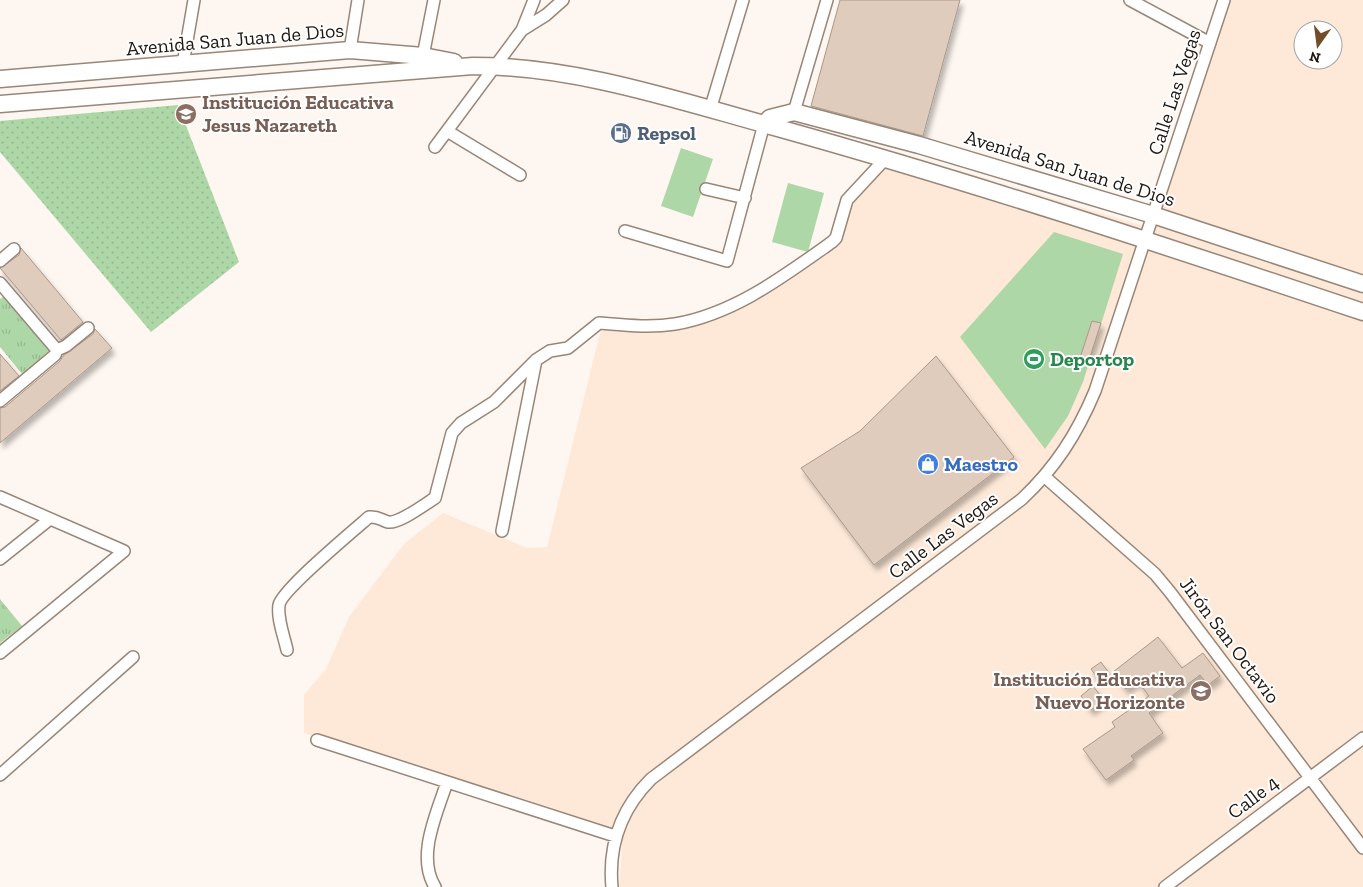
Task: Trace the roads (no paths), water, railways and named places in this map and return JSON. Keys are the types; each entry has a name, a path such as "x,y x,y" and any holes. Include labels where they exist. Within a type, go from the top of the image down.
{"main road":[{"name":"Avenida San Juan de Dios","path":"0,78 350,50 423,56 474,66"},
{"name":"Avenida San Juan de Dios","path":"0,104 474,66 496,66 560,73 764,124 886,158 1145,239 1363,312"},
{"name":"Avenida San Juan de Dios","path":"764,124 770,118 794,112 919,145 1153,215 1363,284"}],"street":[{"path":"183,64 194,0"},
{"path":"350,50 358,0"},
{"path":"423,56 434,0"},
{"path":"435,147 522,30 534,0"},
{"path":"522,30 546,15 563,0"},
{"path":"710,110 743,0"},
{"path":"794,112 827,0"},
{"path":"1130,0 1210,43"},
{"name":"Calle Las Vegas","path":"612,887 611,871 615,836 628,804 651,779 1022,499 1045,477 1068,446 1088,409 1224,0"},
{"path":"625,231 727,261 764,124"},
{"path":"447,131 520,175"},
{"path":"287,650 278,612 280,600 320,560 369,517 381,518 388,522 398,521 435,498 452,433 461,423 494,402 536,360 550,351 568,348 599,323 642,327 674,324 706,317 762,291 836,238 847,200 886,158"},
{"path":"706,189 745,198"},
{"path":"0,260 14,249"},
{"path":"0,283 57,350"},
{"path":"0,401 55,355 57,350 66,346 88,328"},
{"path":"502,531 536,360"},
{"name":"Jirón San Octavio","path":"1045,477 1155,574 1363,848"},
{"path":"0,497 124,551 0,653"},
{"path":"0,559 50,519"},
{"path":"0,775 133,657"},
{"name":"Calle 4","path":"1165,887 1363,738"},
{"path":"317,740 615,836"},
{"path":"435,887 428,869 428,856 433,827 447,782"}],"place":[{"name":"Institución Educativa Jesus Nazareth","path":"186,114"},
{"name":"Repsol","path":"621,133"},
{"name":"Deportop","path":"1034,359"},
{"name":"Maestro","path":"928,464"},
{"name":"Institución Educativa Nuevo Horizonte","path":"1201,691"}]}
